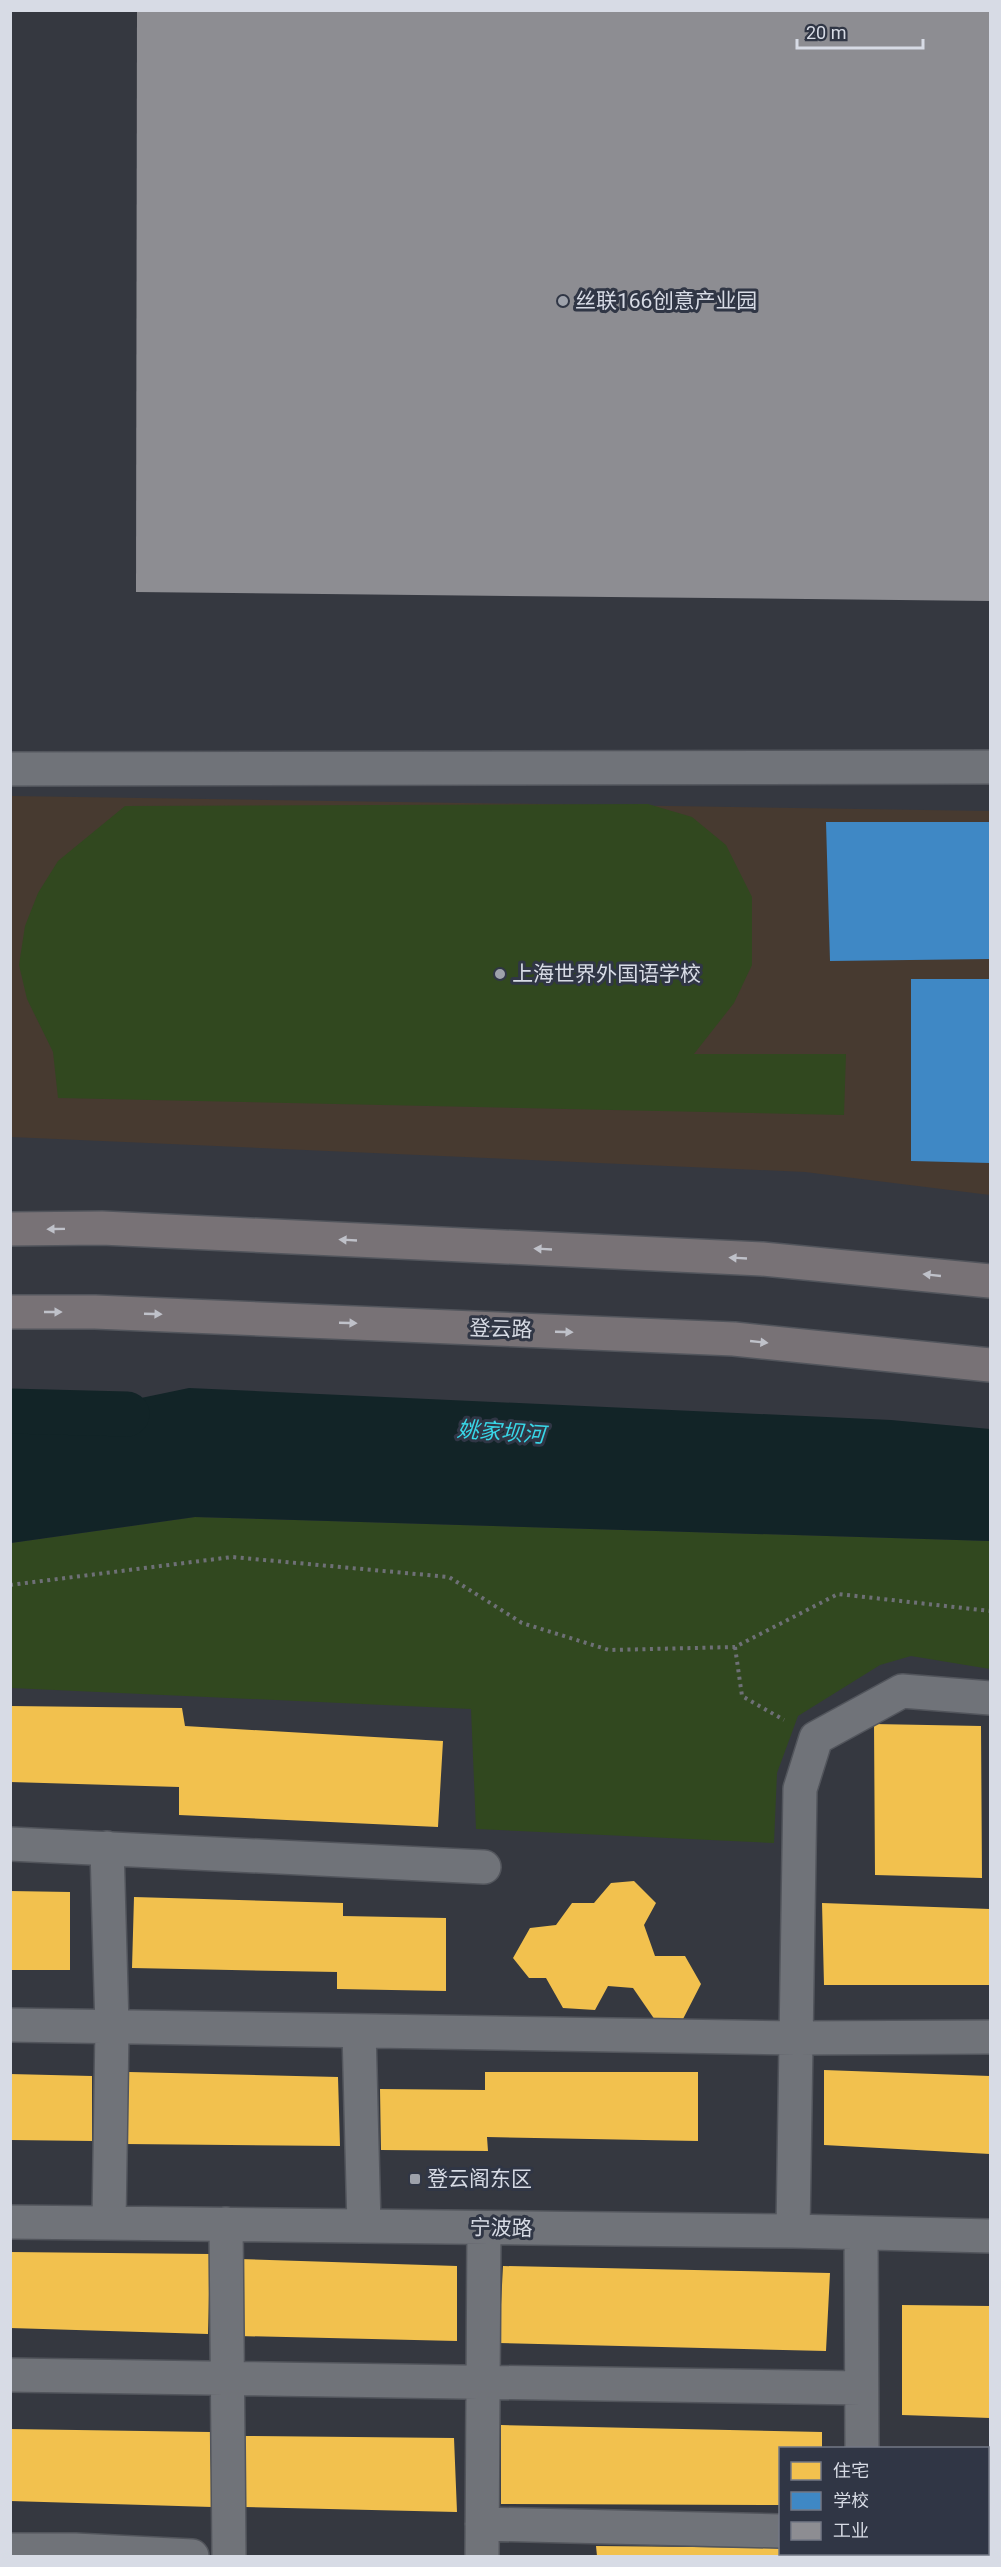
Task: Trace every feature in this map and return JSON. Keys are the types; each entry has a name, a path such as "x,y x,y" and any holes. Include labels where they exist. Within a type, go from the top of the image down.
{"main road":[{"path":"10,1229 102,1228 762,1259 990,1281"},
{"name":"登云路","path":"10,1312 95,1312 734,1339 990,1365"}],"street":[{"path":"10,769 990,767"},
{"path":"793,2231 800,1790 816,1738 902,1690 990,1698"},
{"path":"10,1844 484,1867"},
{"path":"107,1848 112,2027 109,2223"},
{"path":"10,2025 796,2038 990,2037"},
{"path":"359,2031 364,2226"},
{"name":"宁波路","path":"10,2222 793,2231 990,2236"},
{"path":"226,2224 229,2556"},
{"path":"482,2556 484,2228"},
{"path":"861,2233 862,2447"},
{"path":"10,2375 861,2388"},
{"path":"482,2524 779,2530"},
{"path":"10,2550 75,2550 192,2556"}],"path":[{"path":"10,1585 232,1557 449,1577 522,1623 609,1650 735,1647 838,1594 990,1611"},
{"path":"735,1647 741,1696 816,1738"}],"shaded area":[{"name":"上海世界外国语学校","path":"11,796 990,811 990,1195 805,1172 11,1137"}],"green space":[{"name":"上海世界外国语学校","path":"648,804 692,817 726,845 752,897 752,965 734,1003 694,1054 846,1054 844,1115 58,1098 53,1052 27,999 19,965 25,926 38,893 58,861 125,806"},
{"path":"195,1517 990,1541 990,1669 911,1656 880,1665 798,1716 777,1773 774,1843 476,1829 471,1709 11,1688 11,1543"}],"water":[{"path":"189,1388 891,1420 990,1429 990,1541 195,1517 11,1543 11,1425"}],"building: 住宅":[{"path":"10,1706 182,1708 185,1726 443,1741 438,1827 179,1815 179,1787 10,1782"},
{"path":"874,1724 981,1726 982,1878 875,1875"},
{"path":"634,1881 656,1903 644,1925 655,1956 685,1956 701,1984 683,2019 655,2020 633,1988 608,1986 595,2010 563,2008 546,1978 529,1978 513,1958 530,1928 556,1925 572,1903 594,1903 611,1883"},
{"path":"10,1891 70,1892 70,1970 10,1970"},
{"path":"134,1897 343,1903 343,1916 446,1918 446,1991 337,1989 337,1972 132,1968"},
{"path":"822,1903 990,1909 990,1985 824,1985"},
{"path":"824,2070 990,2076 990,2154 824,2145"},
{"path":"129,2072 338,2077 340,2146 125,2144"},
{"path":"485,2072 698,2072 698,2141 487,2137 488,2151 381,2150 380,2089 485,2090"},
{"path":"10,2074 92,2076 92,2141 10,2140"},
{"path":"10,2252 210,2254 208,2334 10,2328"},
{"path":"239,2259 457,2266 457,2341 239,2336"},
{"path":"503,2266 830,2273 826,2351 499,2343"},
{"path":"902,2305 990,2306 990,2418 902,2415"},
{"path":"501,2425 822,2432 822,2447 779,2447 779,2505 501,2504"},
{"path":"10,2429 210,2432 212,2507 10,2501"},
{"path":"244,2436 454,2438 457,2512 244,2507"},
{"path":"596,2546 779,2548 779,2555 831,2555 831,2556 597,2556"}],"building: 学校":[{"path":"826,822 990,822 990,959 830,961"},
{"path":"911,979 990,979 990,1163 911,1161"}],"building: 工业":[{"name":"丝联166创意产业园","path":"137,10 990,10 990,601 136,592"}],"waterway":[{"name":"姚家坝河","path":"10,1411 127,1414"}],"place":[{"name":"丝联166创意产业园","path":"563,301"},
{"name":"上海世界外国语学校","path":"500,974"},
{"name":"登云阁东区","path":"415,2179"}]}
